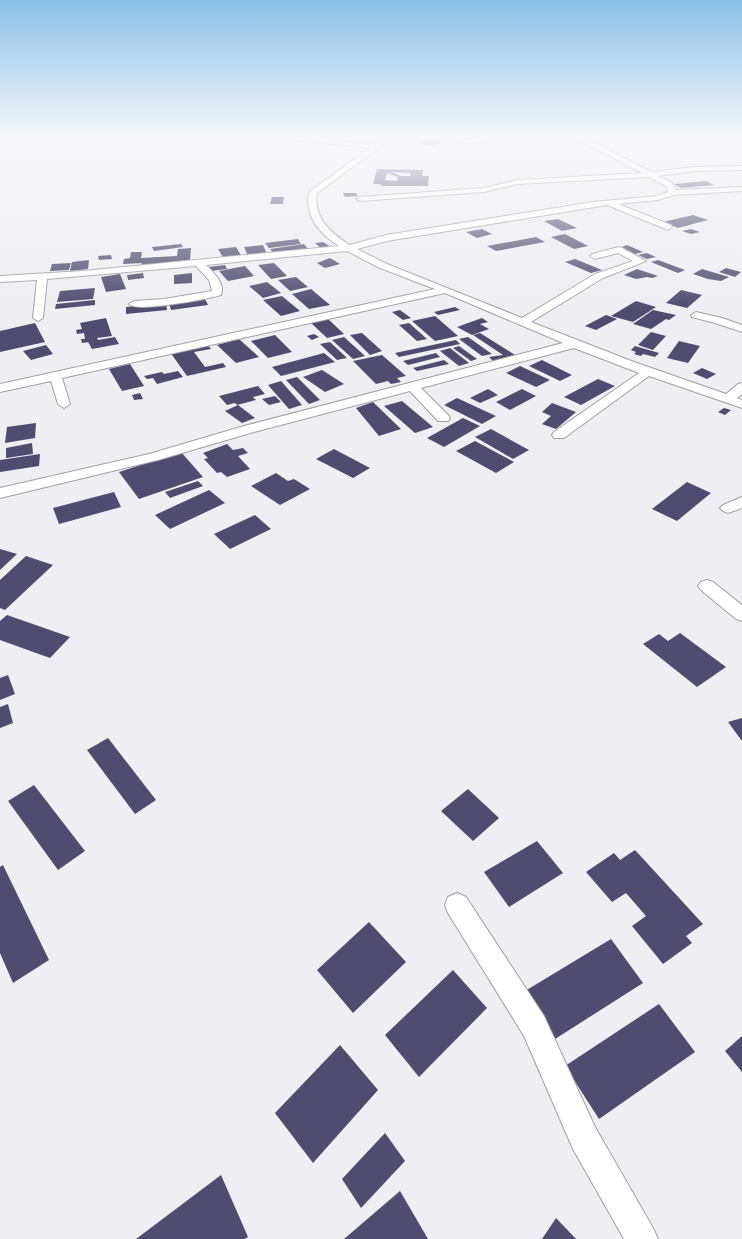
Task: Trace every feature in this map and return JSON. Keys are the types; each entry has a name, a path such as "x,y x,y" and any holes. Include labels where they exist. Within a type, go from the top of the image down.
{"street":[{"path":"314,193 311,201 312,209 317,220 328,232 365,257 574,344 742,404"},
{"path":"360,199 445,193"},
{"path":"0,279 42,277 350,248 386,238 607,203 658,198 676,193"},
{"path":"607,203 668,227"},
{"path":"522,323 599,276 641,261 620,250 595,256"},
{"path":"134,304 164,302 217,293 217,286 210,274 198,263"},
{"path":"38,318 42,277"},
{"path":"0,388 446,290"},
{"path":"696,315 718,320 742,329"},
{"path":"0,493 153,457 412,386 574,344"},
{"path":"559,435 649,371"},
{"path":"55,375 64,404"},
{"path":"412,386 443,418"},
{"path":"728,399 742,387"},
{"path":"728,508 742,502"},
{"path":"706,586 742,615"},
{"path":"457,905 534,1026 584,1138 642,1239"}],"building":[{"path":"343,193 356,193 358,196 345,197"},
{"path":"272,197 284,197 283,204 270,204"},
{"path":"693,215 708,220 678,228 663,222"},
{"path":"558,219 577,228 562,231 544,221"},
{"path":"482,229 492,234 477,238 466,232"},
{"path":"691,229 700,232 691,234 682,231"},
{"path":"565,234 588,246 574,249 551,237"},
{"path":"536,237 545,242 496,251 487,246"},
{"path":"298,239 301,244 269,248 265,243"},
{"path":"323,242 331,247 322,249 315,243"},
{"path":"181,244 183,247 154,251 152,247"},
{"path":"304,244 309,250 275,255 270,249"},
{"path":"263,245 267,254 248,256 244,247"},
{"path":"627,245 643,252 635,254 619,248"},
{"path":"236,247 242,257 224,259 218,249"},
{"path":"191,248 190,260 182,260 182,263 141,266 142,263 123,264 124,259 130,258 131,252 142,252 141,258 177,256 178,249"},
{"path":"647,253 656,257 647,259 638,255"},
{"path":"111,255 112,259 99,260 98,256"},
{"path":"330,258 340,264 325,268 317,263"},
{"path":"575,259 602,270 591,273 565,262"},
{"path":"89,260 88,269 70,271 72,262"},
{"path":"658,260 685,270 678,273 651,262"},
{"path":"71,263 69,270 50,271 52,264"},
{"path":"274,263 287,276 271,279 258,265"},
{"path":"225,265 227,269 211,271 209,267"},
{"path":"245,266 254,276 228,281 219,271"},
{"path":"726,268 741,272 735,277 719,272"},
{"path":"637,269 658,276 636,279 624,275"},
{"path":"702,269 729,277 721,281 708,279 693,274"},
{"path":"143,273 144,278 128,280 127,275"},
{"path":"192,273 192,283 174,284 174,275"},
{"path":"120,274 126,289 106,292 101,277"},
{"path":"296,277 308,287 290,291 278,280"},
{"path":"267,282 281,293 263,298 249,286"},
{"path":"95,288 93,299 57,302 60,291"},
{"path":"311,289 330,305 309,309 292,294"},
{"path":"681,290 702,295 687,308 666,303"},
{"path":"282,296 300,311 281,316 263,300"},
{"path":"205,299 208,305 171,310 169,303"},
{"path":"95,300 95,305 55,309 56,304"},
{"path":"636,301 656,307 633,322 611,316"},
{"path":"166,303 167,310 126,314 126,307"},
{"path":"455,307 460,310 438,315 434,312"},
{"path":"400,310 411,318 403,320 392,312"},
{"path":"653,310 676,315 669,320 666,319 651,329 633,324"},
{"path":"606,315 617,319 596,330 585,326"},
{"path":"435,316 458,336 435,341 412,321"},
{"path":"106,318 112,336 97,338 98,340 115,337 119,344 92,349 88,342 82,343 81,339 85,339 84,333 77,334 76,330 82,329 80,323"},
{"path":"327,318 344,334 327,338 310,322"},
{"path":"482,318 488,322 480,324 489,329 472,335 457,327"},
{"path":"35,323 45,342 0,352 0,331"},
{"path":"409,323 427,339 417,341 399,325"},
{"path":"651,332 666,336 653,350 638,345"},
{"path":"362,333 382,351 370,355 350,335"},
{"path":"480,333 515,355 493,361 489,357 503,355 473,335"},
{"path":"314,334 319,337 312,340 307,336"},
{"path":"275,335 292,352 268,358 251,341"},
{"path":"344,337 365,356 353,359 332,340"},
{"path":"468,337 492,354 482,356 459,339"},
{"path":"239,339 259,357 236,363 217,345"},
{"path":"456,340 460,344 399,357 395,353"},
{"path":"679,341 700,346 688,363 667,358"},
{"path":"330,342 347,358 337,360 320,344"},
{"path":"207,344 211,349 194,352 205,367 223,363 226,367 187,376 170,352"},
{"path":"46,345 53,354 31,360 23,351"},
{"path":"459,346 477,359 471,361 453,348"},
{"path":"635,346 659,353 655,357 643,354 641,356 634,354 636,352 631,350"},
{"path":"450,348 469,363 459,366 440,351"},
{"path":"324,353 335,362 281,376 272,367"},
{"path":"436,353 440,357 408,365 403,361"},
{"path":"382,355 406,376 397,378 401,382 391,384 388,381 376,384 353,361"},
{"path":"444,360 449,364 417,371 413,368"},
{"path":"542,360 572,375 560,381 529,366"},
{"path":"130,364 144,386 122,391 109,369"},
{"path":"520,366 550,380 536,387 506,373"},
{"path":"702,368 716,374 707,379 693,373"},
{"path":"322,370 344,384 325,392 303,377"},
{"path":"178,371 183,377 157,384 153,378 147,379 144,376 162,372 164,374"},
{"path":"297,377 320,400 309,404 286,380"},
{"path":"598,379 615,386 581,405 564,397"},
{"path":"281,381 302,405 289,409 268,385"},
{"path":"258,386 265,394 253,397 256,400 237,405 235,403 227,405 219,396"},
{"path":"488,389 498,395 480,403 470,398"},
{"path":"522,389 536,396 510,410 496,402"},
{"path":"140,393 143,399 134,400 132,395"},
{"path":"275,396 281,402 269,405 262,399"},
{"path":"457,398 496,416 482,424 444,405"},
{"path":"402,401 433,427 415,433 384,406"},
{"path":"373,402 401,429 379,436 356,408"},
{"path":"552,403 576,412 556,429 542,424 551,416 542,412"},
{"path":"238,405 255,418 242,423 225,411"},
{"path":"724,408 731,410 725,415 718,412"},
{"path":"463,418 480,426 444,447 427,438"},
{"path":"36,423 35,438 5,443 7,427"},
{"path":"491,429 529,450 513,459 475,437"},
{"path":"475,441 514,462 496,473 456,451"},
{"path":"32,443 33,454 6,458 6,448"},
{"path":"227,444 233,450 243,448 248,453 238,456 250,469 227,477 221,472 217,473 204,459 208,458 203,453"},
{"path":"334,449 370,468 353,478 316,459"},
{"path":"181,452 203,477 139,499 119,472"},
{"path":"40,454 39,466 0,472 0,460"},
{"path":"276,473 288,481 294,479 310,489 280,505 251,486"},
{"path":"198,481 203,486 170,498 165,492"},
{"path":"687,482 711,493 677,521 652,509"},
{"path":"209,490 225,503 170,529 155,515"},
{"path":"114,492 121,507 59,524 53,508"},
{"path":"255,515 271,529 230,549 214,534"},
{"path":"0,549 17,554 0,570"},
{"path":"26,556 53,565 5,610 0,608 0,580"},
{"path":"7,615 70,637 50,658 0,640 0,621"},
{"path":"680,633 726,667 697,687 643,644 659,634 668,641"},
{"path":"8,675 15,694 0,700 0,678"},
{"path":"8,704 13,723 0,728 0,707"},
{"path":"742,718 742,741 728,722"},
{"path":"108,738 156,800 135,814 87,750"},
{"path":"34,785 85,851 58,870 8,801"},
{"path":"468,789 499,818 473,841 441,811"},
{"path":"537,841 563,873 509,907 484,872"},
{"path":"635,850 703,924 686,936 692,943 663,964 632,926 646,916 626,893 612,902 586,872 614,853 620,860"},
{"path":"3,865 49,960 13,983 0,953 0,867"},
{"path":"369,922 406,962 353,1013 317,970"},
{"path":"611,939 643,983 555,1039 525,991"},
{"path":"453,970 487,1008 419,1077 385,1035"},
{"path":"659,1004 695,1052 599,1119 565,1066"},
{"path":"742,1036 742,1072 725,1051"},
{"path":"340,1045 378,1090 313,1163 275,1113"},
{"path":"385,1133 405,1161 361,1208 342,1179"},
{"path":"221,1175 248,1237 245,1239 136,1239"},
{"path":"400,1191 428,1239 344,1239"},
{"path":"556,1218 576,1239 542,1239"}]}
